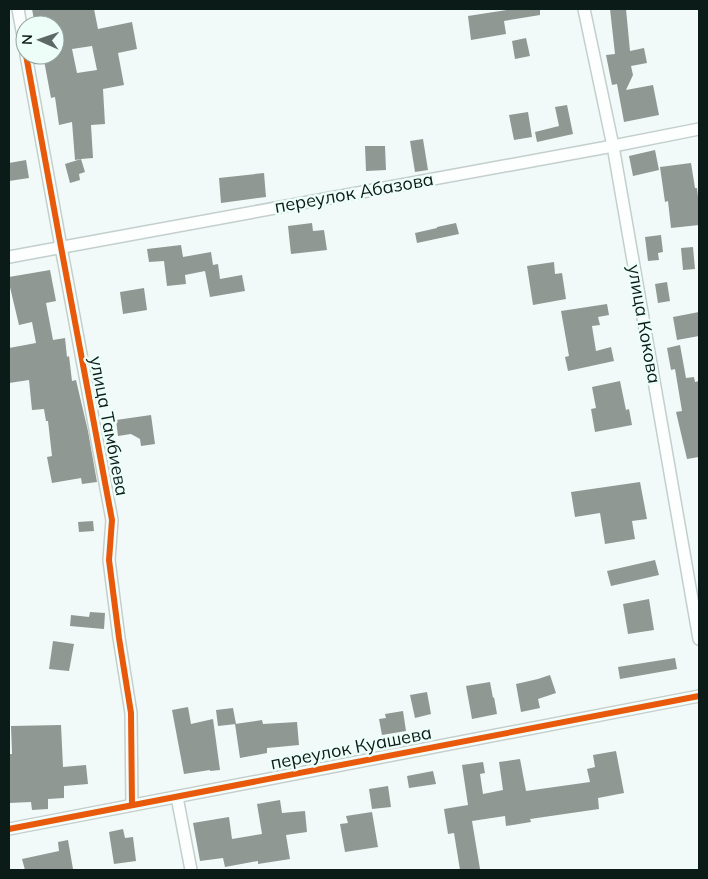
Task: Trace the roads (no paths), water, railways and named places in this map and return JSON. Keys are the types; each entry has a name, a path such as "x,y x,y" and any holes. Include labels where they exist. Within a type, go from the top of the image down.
{"street":[{"name":"улица Кокова","path":"584,9 613,146 699,639"},
{"name":"улица Тамбиева","path":"28,65 112,520 109,560 131,713 132,805"},
{"name":"переулок Абазова","path":"9,257 699,129"},
{"name":"переулок Куашева","path":"9,829 699,696"},
{"path":"177,797 191,870"}]}
